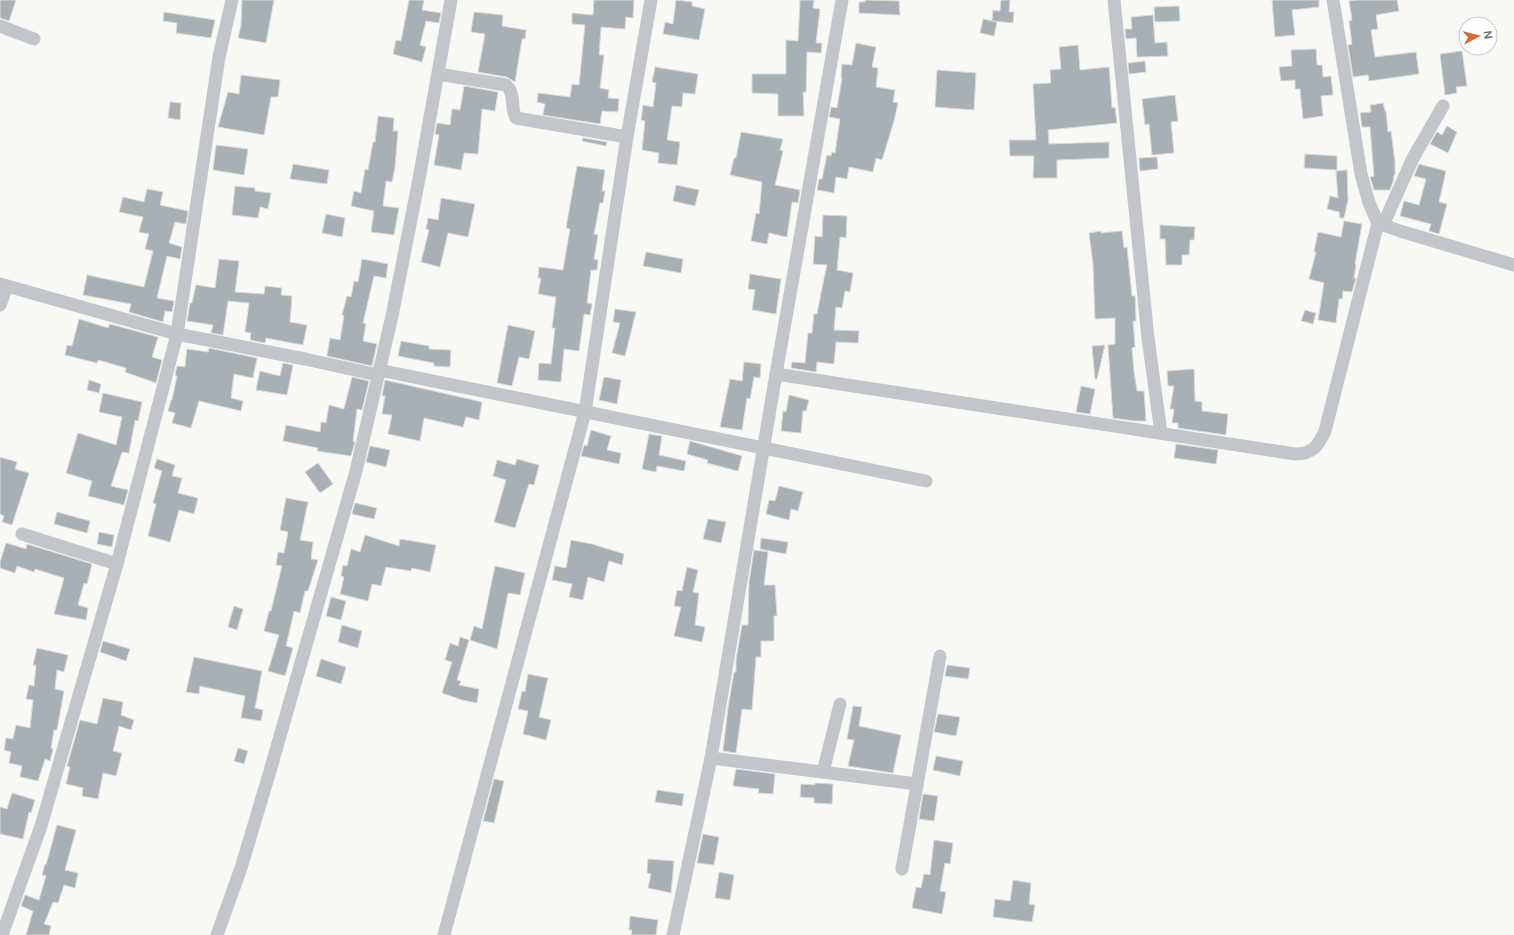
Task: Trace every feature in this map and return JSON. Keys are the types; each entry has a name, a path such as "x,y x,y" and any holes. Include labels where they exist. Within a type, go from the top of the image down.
{"street":[{"path":"2,935 41,826 117,564 177,334 219,57 232,0"},
{"path":"217,935 241,868 356,471 395,301 451,0"},
{"path":"444,935 585,412 627,137 651,0"},
{"path":"673,935 711,758 776,374 842,0"},
{"path":"1114,0 1148,338 1161,433"},
{"path":"1333,0 1361,174 1369,203 1381,224 1514,265"},
{"path":"0,26 34,39"},
{"path":"438,74 506,86 512,94 514,114 516,118 627,137"},
{"path":"776,374 1295,454 1306,453 1317,448 1325,431 1381,224 1413,158 1443,106"},
{"path":"0,305 4,285 177,334 585,412 926,481"},
{"path":"22,534 117,564"},
{"path":"902,869 940,656"},
{"path":"823,772 840,704"},
{"path":"711,758 917,784"}],"building":[{"path":"0,0 16,0 9,21 0,18"},
{"path":"242,0 274,0 266,43 238,38 241,25"},
{"path":"409,0 424,0 422,10 441,13 439,23 426,21 420,45 426,47 422,62 393,54 396,40 401,41"},
{"path":"594,0 634,0 633,18 626,17 625,29 601,27 599,55 604,55 600,88 609,90 608,98 619,99 618,112 602,111 600,124 543,115 545,104 537,102 538,93 570,97 572,84 579,85 585,25 572,24 572,13 593,15"},
{"path":"676,0 692,2 692,6 705,9 699,40 663,34 665,22 673,24"},
{"path":"800,0 814,0 813,8 820,9 816,43 822,43 821,53 807,52 806,92 803,92 804,116 778,116 778,94 752,93 752,74 786,74 786,40 798,41"},
{"path":"865,0 899,1 900,15 859,13 859,2 865,2"},
{"path":"1001,0 1010,0 1009,12 1014,12 1013,23 992,21 993,10 1000,11"},
{"path":"1272,0 1319,0 1319,7 1292,10 1295,35 1275,37"},
{"path":"1397,0 1399,11 1376,15 1378,29 1371,30 1375,57 1416,52 1419,74 1369,81 1368,75 1353,77 1348,45 1352,44 1349,21 1352,20 1349,1"},
{"path":"1179,6 1180,21 1155,22 1154,7"},
{"path":"164,12 215,20 211,38 176,33 177,23 163,21"},
{"path":"474,12 503,15 502,26 526,30 525,39 522,39 515,82 507,77 478,72 485,34 471,32"},
{"path":"1153,15 1155,43 1167,42 1168,56 1137,57 1136,38 1126,39 1125,29 1132,29 1131,17"},
{"path":"983,19 997,22 994,36 980,33"},
{"path":"856,43 876,47 872,67 878,68 876,87 895,90 893,102 898,103 894,121 882,160 876,158 873,172 849,167 847,179 836,177 834,193 817,190 819,179 822,179 827,155 831,156 832,152 835,153 840,119 829,117 831,107 837,108 842,78 842,64 852,65"},
{"path":"1078,45 1080,70 1109,67 1112,108 1115,107 1117,123 1048,130 1049,144 1109,142 1109,158 1057,160 1057,178 1033,178 1034,156 1010,156 1009,140 1036,140 1033,84 1051,83 1050,70 1061,69 1059,47"},
{"path":"1316,49 1317,65 1322,65 1323,77 1331,76 1333,95 1321,96 1323,116 1303,119 1300,89 1295,89 1295,80 1281,81 1279,67 1292,66 1291,50"},
{"path":"1458,52 1458,56 1463,56 1467,86 1456,87 1457,93 1445,95 1440,54"},
{"path":"1145,61 1146,72 1129,74 1128,63"},
{"path":"655,67 698,74 695,94 683,93 682,107 672,106 667,140 680,142 677,165 658,163 659,153 642,150 645,121 641,120 643,105 653,107 656,83 652,82"},
{"path":"937,70 976,73 974,110 935,107"},
{"path":"241,75 280,80 278,97 271,97 264,135 218,127 228,92 239,94"},
{"path":"464,86 498,92 495,111 482,109 478,154 464,153 461,170 434,165 439,135 435,134 437,123 450,125 452,109 460,110"},
{"path":"1175,95 1178,121 1171,122 1174,153 1152,155 1149,124 1145,125 1142,99"},
{"path":"170,102 181,103 180,120 168,118"},
{"path":"1383,103 1386,111 1388,132 1391,131 1395,175 1390,190 1374,190 1370,177 1374,176 1370,127 1362,127 1360,113 1371,112 1370,105"},
{"path":"378,116 394,118 393,131 398,131 395,167 392,182 386,181 383,206 399,208 394,235 371,232 374,211 351,206 354,191 361,193 365,169 368,170 373,142 375,142"},
{"path":"1447,126 1457,132 1448,153 1430,144 1437,132 1442,135"},
{"path":"741,132 783,139 780,150 783,151 775,185 800,190 798,203 792,202 787,237 769,233 767,244 751,241 756,213 759,214 762,182 730,175 734,158 736,158"},
{"path":"583,138 607,142 606,146 582,141"},
{"path":"216,145 248,149 244,175 213,170"},
{"path":"1305,154 1337,156 1337,170 1304,168"},
{"path":"1157,157 1158,169 1140,171 1139,158"},
{"path":"293,164 329,170 327,184 290,179"},
{"path":"1419,164 1446,171 1439,202 1447,204 1439,234 1429,231 1431,224 1400,216 1404,201 1419,205 1426,179 1414,176"},
{"path":"577,166 605,170 602,191 605,191 603,203 600,203 594,234 598,235 594,259 598,260 597,270 591,270 587,303 592,304 590,315 584,314 579,351 564,349 561,382 538,380 539,363 551,364 555,328 552,328 556,297 538,294 541,278 538,278 539,267 563,270 570,229 566,228"},
{"path":"1347,170 1348,200 1344,218 1340,218 1339,212 1327,209 1330,196 1338,198 1336,171"},
{"path":"676,185 699,190 695,206 673,201"},
{"path":"235,186 255,188 255,191 271,193 268,209 260,207 258,218 232,215"},
{"path":"147,189 163,192 160,205 188,211 186,224 175,222 169,243 182,247 180,259 167,256 157,298 174,301 172,312 165,311 163,322 129,312 131,304 83,295 87,275 144,287 153,251 145,249 149,234 139,232 143,217 119,212 123,197 144,202"},
{"path":"441,198 475,204 468,237 448,233 440,267 421,262 429,230 426,229 428,218 438,220"},
{"path":"326,214 345,218 342,237 322,233"},
{"path":"823,215 847,216 846,238 840,237 837,270 853,273 850,292 845,291 842,308 836,307 834,330 859,331 858,343 836,342 834,364 817,362 816,372 791,368 792,362 805,363 808,333 812,333 814,314 817,314 827,265 813,264 815,236 822,237"},
{"path":"1344,221 1362,224 1355,264 1354,278 1356,278 1352,292 1343,291 1342,299 1339,299 1336,323 1318,320 1324,283 1309,279 1316,252 1314,252 1318,232 1341,237"},
{"path":"1160,225 1195,227 1194,240 1190,240 1189,255 1182,255 1182,265 1166,265 1165,239 1160,239"},
{"path":"1101,231 1101,233 1122,231 1124,248 1127,247 1132,296 1135,296 1136,321 1133,321 1135,347 1132,348 1134,372 1137,391 1144,391 1146,421 1113,418 1108,345 1115,344 1115,318 1095,319 1093,264 1089,233"},
{"path":"646,252 683,259 681,273 643,266"},
{"path":"219,259 239,261 235,292 264,294 265,286 282,288 281,295 292,296 290,322 307,325 303,345 266,338 265,343 250,340 251,333 245,332 249,303 228,301 223,335 211,333 213,325 187,321 190,303 192,303 196,285 215,288"},
{"path":"362,259 388,264 386,278 374,276 363,323 366,324 363,341 377,344 372,366 327,356 330,338 340,340 344,316 342,315 347,296 351,297 354,281 358,282"},
{"path":"750,274 781,279 776,314 752,310 755,290 748,289"},
{"path":"615,309 636,312 625,356 612,353 620,323 613,322"},
{"path":"1305,310 1316,313 1313,324 1301,321"},
{"path":"79,319 108,328 110,324 158,337 152,357 162,360 156,383 125,372 126,368 98,360 97,363 65,355 67,345 72,346"},
{"path":"508,325 535,331 529,359 519,357 512,386 497,383"},
{"path":"401,341 429,346 429,349 451,350 450,367 434,366 434,363 398,356"},
{"path":"1105,345 1097,379 1095,379 1092,346"},
{"path":"209,348 257,358 253,378 234,374 231,398 243,401 241,411 199,401 191,428 172,423 175,413 168,411 177,376 175,375 177,366 185,367 187,349 208,352"},
{"path":"744,362 761,364 760,378 754,377 750,399 747,398 742,430 720,427 730,379 742,381"},
{"path":"283,363 293,365 287,395 256,390 260,371 280,376"},
{"path":"1194,369 1195,401 1202,402 1202,411 1228,414 1226,435 1178,428 1178,423 1172,423 1174,409 1170,409 1174,386 1168,386 1167,371"},
{"path":"352,377 369,381 362,410 357,409 353,441 355,442 351,456 317,451 318,448 283,441 286,425 320,432 321,422 326,423 329,405 344,409"},
{"path":"604,377 621,380 617,404 599,400"},
{"path":"89,380 101,384 99,393 87,390"},
{"path":"385,380 482,402 479,420 466,417 463,427 424,418 420,441 388,434 392,415 382,414 385,396 382,396"},
{"path":"1081,386 1095,389 1090,414 1076,412"},
{"path":"103,393 142,402 138,421 135,420 129,453 122,452 111,486 128,490 124,505 88,496 92,481 66,473 78,433 116,445 122,417 99,412"},
{"path":"789,395 809,400 806,411 803,411 801,433 781,431 783,411 786,412"},
{"path":"591,430 611,436 607,450 621,453 619,464 581,456 584,445 587,446"},
{"path":"649,434 662,436 659,455 686,461 684,471 657,466 656,472 642,469"},
{"path":"690,441 742,456 738,471 707,463 708,460 687,454"},
{"path":"1176,444 1218,450 1216,464 1174,458"},
{"path":"370,446 390,450 386,467 366,462"},
{"path":"0,457 17,462 15,469 29,473 12,525 2,522 4,516 0,514"},
{"path":"157,459 175,465 172,476 182,478 178,493 198,498 194,514 179,510 170,542 148,536 156,504 153,503 162,471 154,468"},
{"path":"517,459 539,465 534,485 529,484 515,528 494,522 506,480 493,476 497,460 515,465"},
{"path":"318,463 333,484 320,493 305,472"},
{"path":"779,486 803,492 798,511 791,509 789,520 766,514 769,500 775,501"},
{"path":"286,498 308,502 300,540 313,542 311,559 318,560 308,591 305,591 300,613 294,611 286,646 293,648 285,676 268,671 279,635 264,631 269,611 271,611 282,566 276,565 278,552 284,553 288,532 280,530"},
{"path":"355,503 377,508 374,519 352,514"},
{"path":"57,512 90,521 87,533 54,524"},
{"path":"708,519 726,522 721,543 703,539"},
{"path":"99,532 114,535 112,547 97,544"},
{"path":"365,535 399,546 400,539 436,545 430,572 412,568 411,571 386,567 381,586 372,584 368,601 340,594 344,577 341,576 343,565 347,566 351,549 360,552"},
{"path":"761,538 788,542 786,554 760,549"},
{"path":"571,540 592,544 624,554 622,565 609,561 604,582 588,577 583,600 569,597 572,584 552,580 555,566 566,568"},
{"path":"6,543 26,549 27,544 92,564 87,584 84,583 78,605 88,608 86,620 54,614 64,578 35,569 34,572 17,566 15,573 0,568 0,562"},
{"path":"754,550 768,552 764,585 775,585 777,616 774,616 774,641 761,641 761,657 756,657 752,710 742,709 736,753 723,751 728,708 734,672 736,672 736,660 742,625 748,625 749,582"},
{"path":"495,566 525,573 520,595 508,593 497,649 470,640 474,626 482,629"},
{"path":"687,567 698,570 693,592 699,593 695,625 705,627 702,642 674,636 681,607 674,606 677,590 682,591"},
{"path":"331,597 346,601 341,620 326,616"},
{"path":"234,606 243,609 237,630 228,627"},
{"path":"342,625 362,631 358,648 338,642"},
{"path":"460,637 469,640 457,680 461,681 459,685 479,689 477,703 462,700 442,693 452,662 445,660 450,643 458,646"},
{"path":"103,641 130,649 126,661 100,652"},
{"path":"37,648 68,655 64,672 57,670 55,689 64,691 57,730 54,730 51,748 53,749 50,761 45,759 38,781 20,777 22,766 9,763 11,752 4,750 6,738 13,739 16,725 30,728 33,700 26,699 29,685 34,686 36,665 33,665"},
{"path":"194,657 262,671 255,708 263,710 261,721 241,718 245,696 200,686 199,694 186,692"},
{"path":"321,659 346,667 341,684 316,676"},
{"path":"947,665 970,668 968,679 945,676"},
{"path":"528,674 548,678 539,717 551,720 546,740 523,734 528,711 518,709 522,691 525,692"},
{"path":"103,698 123,702 121,715 134,720 131,730 119,726 113,751 122,753 116,776 103,773 98,799 82,796 83,788 66,784 70,767 67,766 80,720 97,724"},
{"path":"853,706 862,707 859,726 901,735 893,773 848,766 854,740 847,739"},
{"path":"938,714 960,717 956,736 934,732"},
{"path":"238,748 248,751 244,764 234,761"},
{"path":"936,756 963,761 960,776 933,770"},
{"path":"736,769 775,774 773,794 758,793 759,789 733,786"},
{"path":"494,779 504,781 494,823 483,821"},
{"path":"815,783 833,784 832,804 814,803 814,798 800,797 801,784 815,785"},
{"path":"657,790 684,794 682,806 655,802"},
{"path":"12,793 35,800 31,813 29,812 23,839 0,834 0,807 7,809"},
{"path":"923,794 938,796 934,821 919,819"},
{"path":"57,825 76,830 65,870 78,873 75,888 64,885 58,903 53,902 44,924 51,926 49,935 26,935 33,911 21,906 25,895 39,900 46,876 42,875"},
{"path":"703,834 719,837 714,865 697,863"},
{"path":"934,840 953,843 950,864 945,863 940,891 946,892 942,914 912,908 916,887 921,888 924,874 930,875"},
{"path":"648,859 674,861 671,893 648,888 651,874 647,873"},
{"path":"719,872 734,875 730,900 715,898"},
{"path":"1013,880 1031,883 1029,904 1035,905 1032,922 993,917 995,899 1010,901"},
{"path":"630,916 658,920 656,935 631,935 632,930 629,930"}]}
